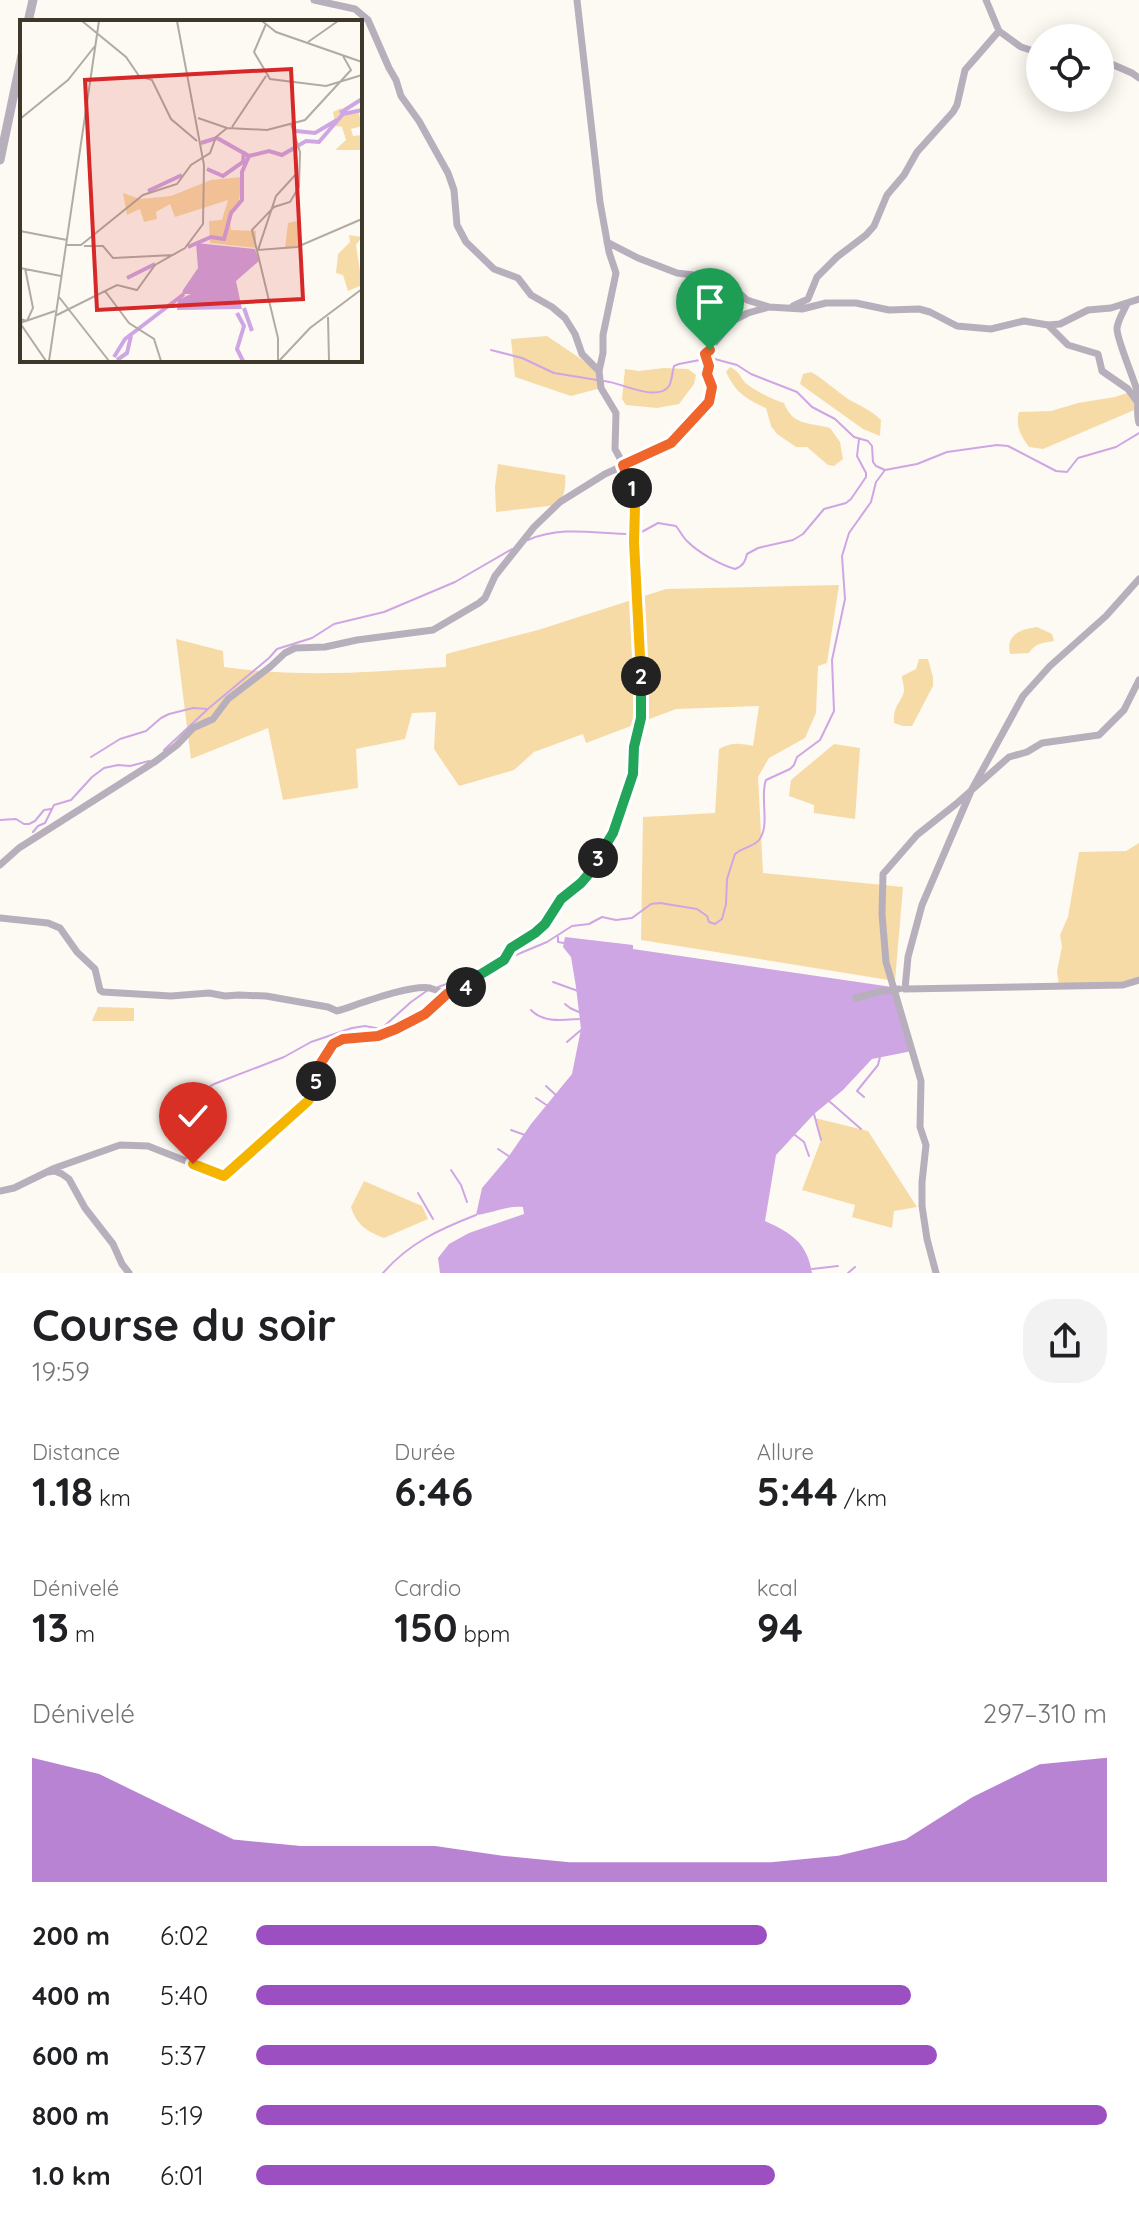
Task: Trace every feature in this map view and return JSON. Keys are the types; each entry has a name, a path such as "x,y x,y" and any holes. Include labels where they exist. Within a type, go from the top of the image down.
{"street":[{"path":"28,20 33,0"},
{"path":"314,0 355,9 368,20 401,96 448,173 454,190 457,225 466,242 494,269 518,278 526,290 565,318 582,354 599,371"},
{"path":"0,1191 120,1145 148,1146 224,1176 308,1101 314,1092 319,1066 333,1044 343,1039 378,1036 396,1029 425,1014 448,993 466,987 473,979 504,960 511,948 535,933 561,899 581,883 593,869 613,833 633,774 634,747 641,718 635,506 632,488 615,449 616,413 601,388 599,371 616,273 600,202 577,0"},
{"path":"986,0 999,31 1026,49"},
{"path":"787,307 808,299 817,277 874,226 887,195 904,175 917,152 953,112 965,70 999,31"},
{"path":"0,160 20,65"},
{"path":"1114,65 1139,78"},
{"path":"607,242 677,273 726,281 747,300 769,307"},
{"path":"0,865 19,848 156,761 193,728 213,719 228,699 285,653 295,648 325,647 433,630 479,603 485,598 495,576 534,527 557,505 605,474 671,443 709,402 712,393 705,354 734,320 748,313 769,307 802,309 826,303 856,303 889,310 919,309 957,326 991,329 1030,321 1060,324 1088,310 1111,308 1139,299"},
{"path":"1128,303 1119,321 1117,335 1136,387 1139,423"},
{"path":"1048,325 1068,345 1098,354 1102,371 1128,389 1138,403"},
{"path":"905,989 908,957 922,905 971,791 1023,696 1050,666 1106,616 1139,579"},
{"path":"936,1273 922,1206 926,1145 920,1127 921,1081 886,962 883,874 917,835 1009,757 1027,752 1042,743 1099,735 1124,710 1139,680"},
{"path":"0,918 53,924 60,928 77,952 95,969 103,992 266,996 337,1011 421,988 448,993"},
{"path":"856,998 905,989 1123,985 1139,980"},
{"path":"46,1172 55,1171 69,1179 129,1273"}],"shaded area":[{"path":"547,336 599,371 601,388 571,396 515,377 511,339"},
{"path":"730,367 752,388 784,403 792,416 808,424 830,428 840,442 843,459 834,466 828,465 807,447 796,447 777,434 771,426 766,408 747,398 734,385 726,372"},
{"path":"625,369 688,369 696,375 694,384 679,404 657,408 626,405 622,399"},
{"path":"811,372 881,420 880,436 863,429 800,384 803,374"},
{"path":"1136,390 1139,408 1043,449 1029,447 1020,431 1019,412 1051,411"},
{"path":"498,464 565,475 562,498 557,505 496,512"},
{"path":"839,585 827,663 818,666 816,713 805,738 769,758 758,777 763,873 903,887 895,981 641,940 643,817 715,813 719,749 736,744 753,746 759,706 676,709 586,743 583,734 534,752 514,770 459,786 434,749 436,712 412,713 405,739 356,749 358,788 283,800 268,728 191,759 176,639 223,651 224,667 335,673 446,667 446,654 538,630 666,589"},
{"path":"1037,627 1052,634 1054,641 1037,645 1029,653 1010,654 1012,637"},
{"path":"919,659 928,659 933,686 912,726 903,726 894,723 895,711 904,690 902,676 916,669"},
{"path":"834,744 860,748 855,819 814,813 814,805 789,796 791,780"},
{"path":"1139,843 1139,980 1123,985 1059,986 1060,935 1068,917 1079,852 1126,851"},
{"path":"565,937 892,987 912,1051 872,1059 776,1155 765,1221 783,1230 802,1246 812,1273 440,1273 438,1258 449,1244 469,1233 524,1214 523,1207 517,1207 476,1215 482,1188 572,1074 581,1029 571,957 563,947"},
{"path":"98,1007 134,1008 134,1021 92,1021"},
{"path":"815,1118 868,1131 917,1207 894,1211 892,1228 852,1217 855,1205 802,1190 821,1140"},
{"path":"364,1181 422,1206 428,1219 384,1238 368,1230 356,1219 351,1207"}],"waterway":[{"path":"491,350 522,358 554,373 597,380"},
{"path":"711,358 737,365 751,374 797,392 812,407 835,419 854,437 868,441 872,446 873,462 885,470 917,464 947,452 997,445 1008,446 1056,471 1067,472 1078,458 1116,447 1139,433"},
{"path":"604,381 656,393 669,386 674,366 705,359"},
{"path":"638,534 658,523 676,526 698,550 717,562 735,569 740,567 747,554 758,548 793,540 803,534 824,509 851,499 866,477 857,456 859,439"},
{"path":"511,957 547,942 572,926 589,924 602,917 616,920 632,918 651,904 697,909 715,924 722,919 727,879 735,854 757,842 764,829 766,780 790,769 797,757 820,740 834,711 832,660 845,599 842,556 849,533 871,502 876,482 885,470"},
{"path":"528,540 541,535 580,531 632,534"},
{"path":"164,750 277,649 312,638 334,624 384,612 455,582 512,549"},
{"path":"91,757 120,739 146,731 169,714 193,708 208,709"},
{"path":"33,832 45,823 54,805 71,800 104,768 149,761"},
{"path":"0,820 16,819 29,824 44,810 51,809"},
{"path":"558,937 558,942 564,943"},
{"path":"438,987 497,961"},
{"path":"553,982 578,991"},
{"path":"177,1106 214,1084 284,1057 311,1042 352,1028 365,1026 381,1029 428,990"},
{"path":"565,1004 581,1013"},
{"path":"531,1010 547,1019 579,1019"},
{"path":"567,1042 581,1030"},
{"path":"864,1097 857,1091 878,1065 880,1057"},
{"path":"546,1086 557,1096"},
{"path":"536,1098 548,1106"},
{"path":"829,1101 861,1129"},
{"path":"814,1114 821,1140"},
{"path":"511,1130 525,1135"},
{"path":"795,1135 804,1142 809,1156"},
{"path":"498,1149 510,1157"},
{"path":"451,1170 467,1202"},
{"path":"418,1193 433,1219"},
{"path":"383,1273 403,1253 426,1238 476,1215"},
{"path":"812,1269 838,1266"},
{"path":"848,1273 855,1267"}],"route":[{"path":"193,1164 224,1176 308,1101 314,1092 319,1066 333,1044 343,1039 378,1036 396,1029 425,1014 448,993 466,987 473,979 504,960 517,943 535,933 561,899 593,869 613,833 633,774 634,747 641,718 635,506 623,465 671,443 709,402 712,387 705,354 710,350"}]}
